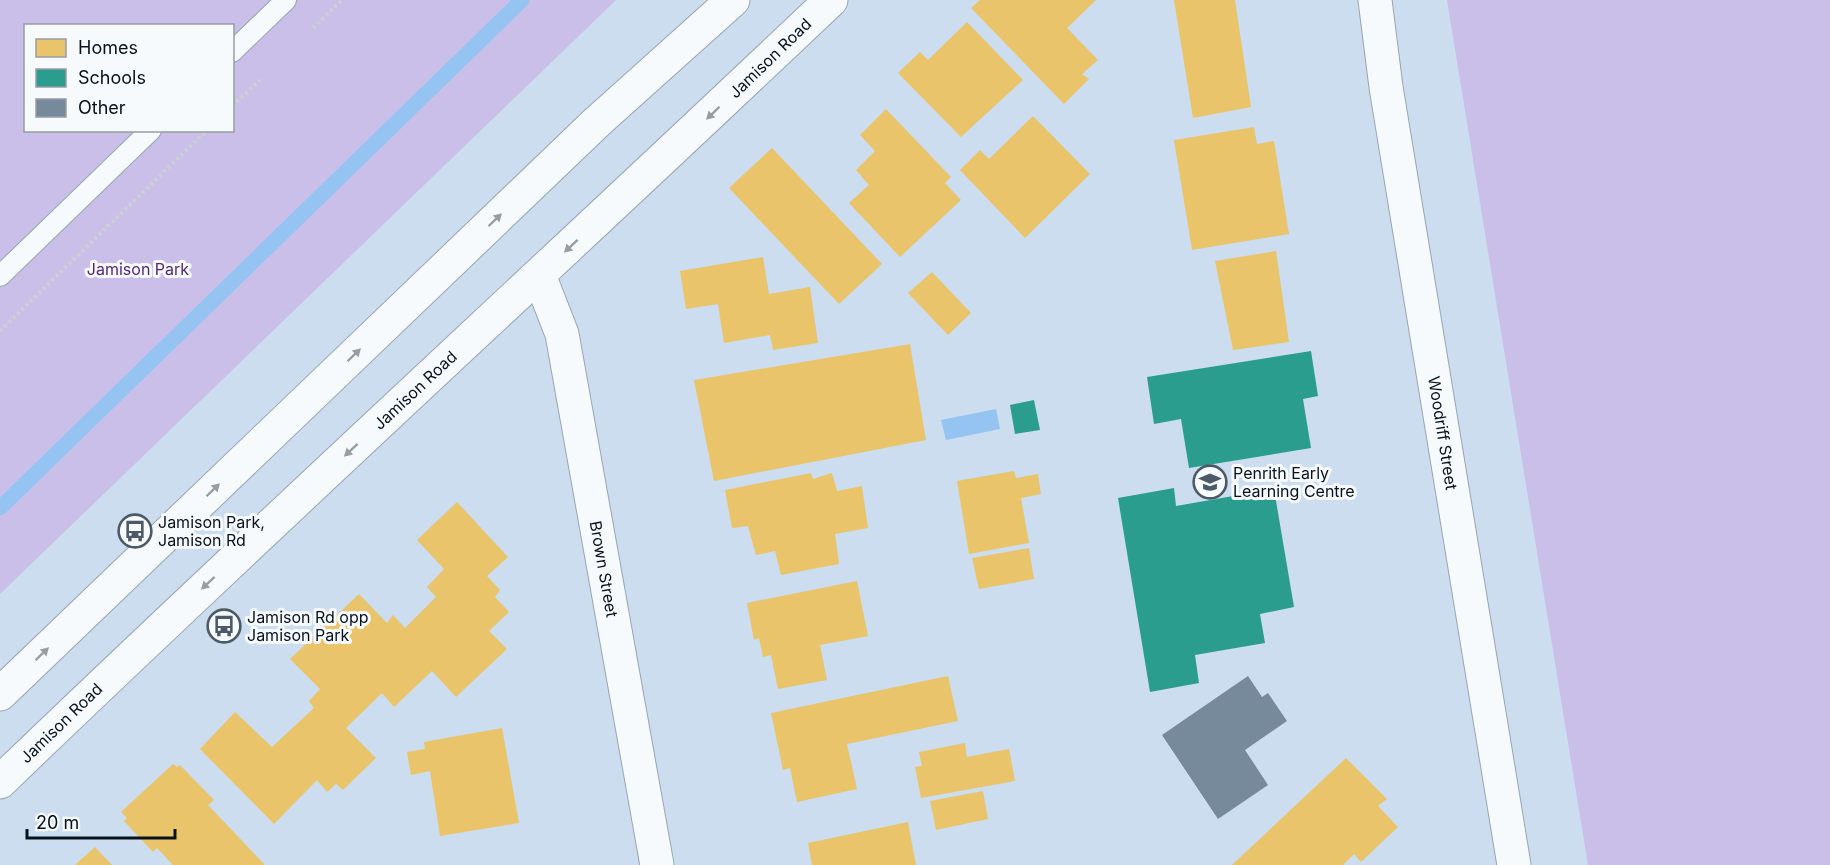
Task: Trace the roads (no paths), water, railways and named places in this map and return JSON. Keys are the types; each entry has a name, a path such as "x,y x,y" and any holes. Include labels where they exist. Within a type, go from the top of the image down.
{"main road":[{"path":"0,694 597,122 733,0"},
{"name":"Jamison Road","path":"0,782 197,593 831,0"},
{"name":"Woodriff Street","path":"1375,0 1386,87 1514,865"},
{"name":"Brown Street","path":"539,275 562,333 657,865"}],"lane":[{"path":"234,49 286,0"},
{"path":"0,276 149,132"}],"water":[{"path":"996,409 1000,429 946,440 941,420"}],"waterway":[{"path":"0,508 522,0"}],"place":[{"name":"Penrith Early Learning Centre","path":"1210,482"},
{"name":"Jamison Park, Jamison Rd","path":"135,531"},
{"name":"Jamison Rd opp Jamison Park","path":"224,626"}],"park label":[{"name":"Jamison Park","path":"138,269"}]}
